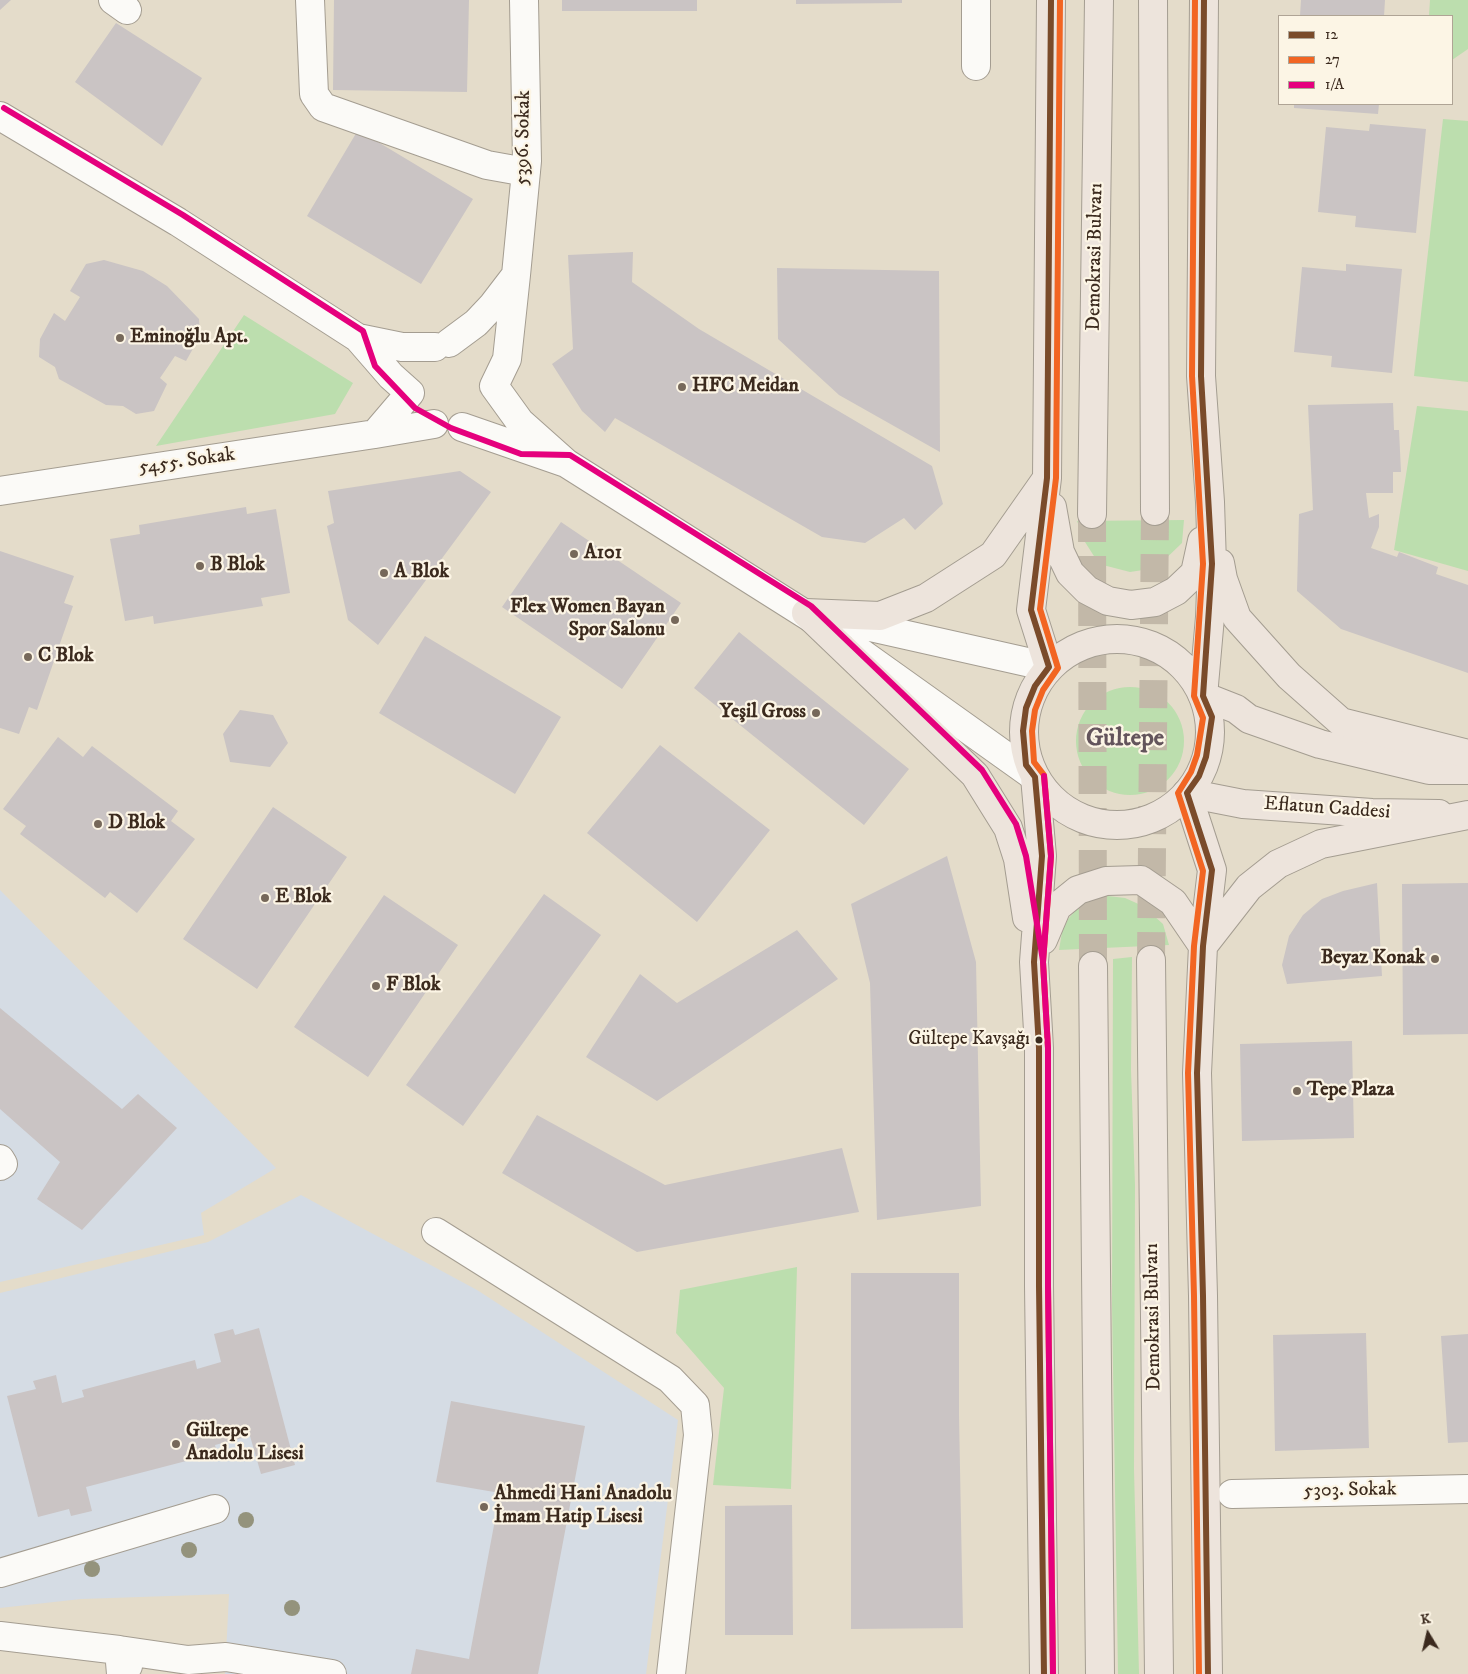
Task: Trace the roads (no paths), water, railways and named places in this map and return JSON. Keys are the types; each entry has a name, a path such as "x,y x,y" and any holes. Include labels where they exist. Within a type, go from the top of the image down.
{"main road":[{"path":"1049,667 1031,610 1047,478 1051,0"},
{"name":"Demokrasi Bulvarı","path":"1092,514 1100,0"},
{"path":"1153,0 1154,511"},
{"path":"1204,0 1201,376 1210,502 1210,617 1203,696 1210,736 1206,757 1199,776 1187,793 1168,810 1144,820 1119,824 1094,822 1070,812 1050,797 1035,776 1026,754 1024,724 1026,708 1036,686 1049,667 1079,646 1103,640 1128,639 1152,646 1174,658 1192,676 1203,696 1236,709 1249,719 1320,744 1429,770 1468,770"},
{"path":"1047,478 1060,552 1070,573 1087,590 1108,601 1131,605 1155,602 1176,591 1195,573 1210,502"},
{"path":"806,613 880,616 926,598 993,555 1047,478"},
{"path":"1210,502 1223,579 1237,618 1289,676 1341,722 1468,754"},
{"path":"806,613 975,775 1008,828 1018,859 1034,962 1039,1048 1039,1286 1044,1674"},
{"path":"1034,962 1042,856 1035,776"},
{"path":"1187,793 1212,870 1203,946 1197,1073 1203,1296 1208,1674"},
{"name":"Eflatun Caddesi","path":"1187,793 1243,804 1372,814 1468,815"},
{"path":"1203,946 1249,887 1278,864 1321,844 1468,815"},
{"path":"1034,962 1057,907 1078,890 1106,881 1141,880 1151,885 1173,902 1203,946"},
{"name":"Demokrasi Bulvarı","path":"1150,960 1159,1674"},
{"path":"1093,966 1100,1674"}],"street":[{"path":"310,0 314,94 323,107 487,165 526,172"},
{"name":"5396. Sokak","path":"494,386 508,359 526,172 524,0"},
{"path":"976,0 976,66"},
{"path":"0,116 178,222 358,338 391,376 410,392"},
{"path":"358,338 402,347 442,345 463,345 478,353 492,372 494,386 492,400 485,412 475,422 462,427 448,428 434,424 422,417 414,406 409,378 414,365 423,354 442,345 476,323 493,305 516,275"},
{"path":"494,386 520,422 566,463 806,613 1035,776"},
{"path":"375,434 410,392"},
{"name":"5455. Sokak","path":"0,491 434,424"},
{"path":"462,427 566,463"},
{"path":"806,613 1049,667"},
{"path":"0,1159 3,1164 0,1166"},
{"path":"436,1232 670,1379 695,1405 698,1434 671,1674"},
{"name":"5303. Sokak","path":"1232,1494 1468,1489"},
{"path":"0,1573 215,1509"},
{"path":"0,1636 120,1662 226,1657 332,1674"},
{"path":"120,1662 132,1674"}],"tunnel":[{"path":"1151,960 1155,511"},
{"path":"1092,514 1093,966"}],"place":[{"name":"Eminoğlu Apt.","path":"120,338"},
{"name":"HFC Meidan","path":"682,387"},
{"name":"A101","path":"574,554"},
{"name":"B Blok","path":"200,566"},
{"name":"A Blok","path":"384,573"},
{"name":"Flex Women Bayan Spor Salonu","path":"675,620"},
{"name":"C Blok","path":"28,657"},
{"name":"Yeşil Gross","path":"816,713"},
{"name":"D Blok","path":"98,824"},
{"name":"E Blok","path":"265,898"},
{"name":"Beyaz Konak","path":"1435,959"},
{"name":"F Blok","path":"376,986"},
{"name":"Gültepe Kavşağı","path":"1039,1040"},
{"name":"Tepe Plaza","path":"1297,1091"},
{"name":"Gültepe Anadolu Lisesi","path":"176,1444"},
{"name":"Ahmedi Hani Anadolu İmam Hatip Lisesi","path":"484,1507"}],"district":[{"name":"Gültepe","path":"1125,740"}]}
